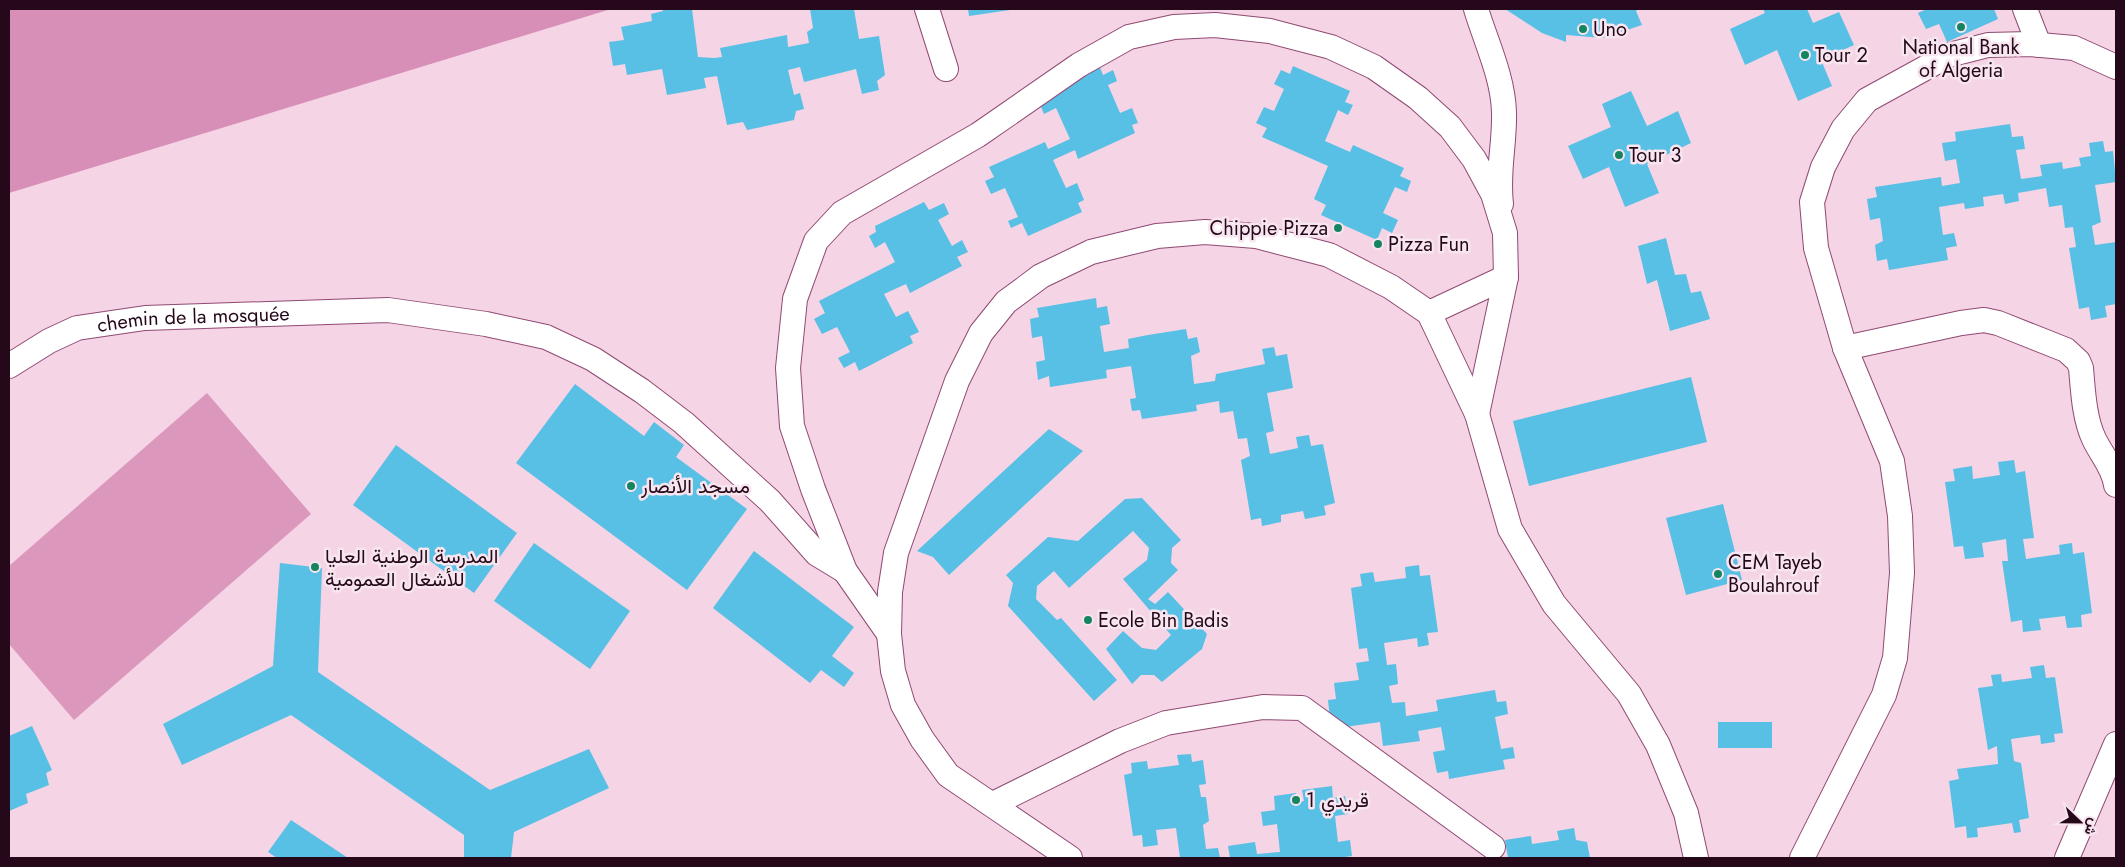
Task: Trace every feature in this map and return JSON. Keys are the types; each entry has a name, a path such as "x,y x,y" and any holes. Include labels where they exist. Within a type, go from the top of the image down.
{"street":[{"path":"927,9 946,70"},
{"path":"1476,9 1497,73 1504,112 1498,180 1505,233 1506,277 1477,414"},
{"path":"2025,9 2039,45"},
{"path":"889,634 845,571 813,489 792,426 788,368 795,299 816,241 842,213 978,135 1079,65 1129,38 1174,27 1215,25 1270,31 1331,47 1374,67 1418,98 1450,128 1474,159 1493,194 1505,233"},
{"path":"1802,858 1884,695 1895,658 1900,623 1902,573 1900,516 1892,461 1845,348 1816,248 1812,202 1823,167 1843,129 1867,100 1949,55 1988,45 2039,45 2074,48 2116,67"},
{"path":"1070,858 948,775 922,739 903,705 893,671 889,634 890,592 896,553 957,381 987,325 1006,302 1041,276 1092,252 1157,236 1205,232 1256,236 1329,255 1391,287 1428,313 1477,414 1510,529 1554,604 1629,694 1658,745 1686,813 1696,858"},
{"path":"1428,313 1506,277"},
{"name":"chemin de la mosquée","path":"9,366 49,341 77,328 145,318 388,310 486,324 546,337 593,359 642,391 684,423 770,501 817,554 845,571"},
{"path":"1845,348 1961,323 1984,320 1998,323 2066,350 2078,361 2081,368 2088,421 2116,485"},
{"path":"993,804 1120,741 1166,723 1263,707 1284,706 1302,708 1493,847"},
{"path":"2067,858 2116,744"}],"shaded area":[{"path":"9,9 611,9 9,193"},
{"path":"207,393 311,514 74,720 9,644 9,566"}],"building":[{"path":"663,9 692,9 698,57 714,58 722,57 720,48 787,35 788,47 809,43 807,32 813,28 810,9 854,9 859,39 879,36 885,75 877,81 879,90 862,94 856,69 804,82 800,67 788,70 794,95 800,93 804,109 796,111 794,120 747,130 743,122 727,125 717,76 704,78 706,88 667,95 662,69 627,75 625,64 613,66 609,42 624,40 621,27 652,21 651,14 663,11"},
{"path":"968,9 1010,9 1010,10 969,16"},
{"name":"Uno","path":"1505,9 1638,9 1636,11 1642,25 1603,38 1566,35 1566,42 1542,33"},
{"name":"Tour 2","path":"1763,9 1807,9 1813,23 1839,12 1854,45 1821,60 1832,86 1798,101 1777,50 1745,65 1730,29 1765,13"},
{"name":"National Bank of Algeria","path":"1927,9 1994,9 1998,19 1947,42 1939,24 1926,29 1918,13"},
{"path":"1099,65 1103,75 1113,70 1117,81 1108,85 1120,113 1132,108 1138,123 1132,125 1135,133 1078,159 1075,150 1053,160 1066,188 1077,183 1084,200 1078,203 1082,212 1028,236 1022,223 1011,228 1008,221 1018,217 1005,188 991,194 985,181 994,177 989,167 1045,142 1048,149 1070,139 1056,108 1044,114 1039,102"},
{"path":"1293,66 1350,91 1345,102 1353,105 1348,115 1338,110 1325,141 1350,152 1353,145 1404,168 1400,176 1411,181 1407,192 1395,187 1383,213 1398,220 1392,233 1382,228 1377,240 1321,215 1326,205 1314,199 1328,166 1262,137 1267,128 1256,123 1264,107 1274,111 1284,89 1274,84 1281,70 1290,74"},
{"name":"Tour 3","path":"1631,91 1647,126 1678,111 1691,143 1647,164 1659,193 1625,207 1609,167 1583,179 1568,146 1611,127 1602,104"},
{"path":"2010,124 2012,137 2023,136 2025,149 2016,150 2021,179 2042,176 2040,165 2062,162 2063,169 2081,166 2079,158 2091,156 2089,143 2103,141 2105,152 2113,151 2116,182 2095,185 2101,222 2092,226 2095,245 2116,242 2116,304 2105,306 2107,317 2091,320 2089,307 2079,309 2069,248 2076,247 2073,227 2065,228 2062,205 2049,207 2046,188 2018,193 2019,201 2005,204 2003,194 1983,197 1984,206 1965,209 1964,203 1939,207 1943,235 1954,233 1957,246 1946,248 1948,260 1889,270 1887,259 1877,261 1875,245 1883,241 1880,218 1870,220 1867,199 1877,197 1875,187 1941,177 1942,186 1960,183 1956,159 1945,161 1942,143 1956,141 1955,132"},
{"path":"924,202 929,210 944,203 949,214 938,220 952,246 962,240 968,252 957,257 962,266 910,293 906,284 884,294 896,317 908,311 919,332 910,336 913,343 859,371 855,362 844,368 838,358 850,352 837,327 822,334 814,319 825,313 819,301 895,262 885,242 875,248 869,236 876,232 875,226"},
{"path":"1666,238 1675,275 1686,274 1691,293 1701,291 1710,319 1670,331 1657,280 1647,284 1638,246"},
{"path":"1096,298 1097,308 1107,306 1110,324 1100,326 1104,352 1129,348 1128,339 1148,335 1186,329 1188,339 1197,337 1200,352 1191,356 1194,384 1215,381 1216,374 1265,364 1262,349 1274,347 1276,356 1287,354 1293,388 1267,393 1274,431 1266,433 1270,454 1298,448 1296,437 1309,435 1311,446 1323,444 1335,503 1324,506 1326,515 1305,519 1303,511 1281,515 1281,522 1262,526 1261,518 1251,520 1241,460 1250,456 1247,438 1238,439 1233,411 1220,413 1219,401 1196,405 1197,411 1142,419 1140,410 1132,411 1130,399 1136,398 1131,366 1106,370 1107,378 1050,387 1049,376 1038,380 1036,362 1045,360 1042,336 1032,338 1030,319 1039,317 1037,308"},
{"path":"1691,377 1707,442 1529,486 1513,421"},
{"name":"مسجد الأنصار","path":"575,384 644,436 654,422 684,445 676,457 747,509 687,590 516,463"},
{"path":"1049,429 1083,451 949,575 933,557 917,551"},
{"path":"396,445 517,533 474,593 353,505"},
{"path":"2014,460 2016,473 2025,471 2034,538 2023,539 2026,559 2060,554 2059,545 2072,543 2073,554 2084,552 2092,613 2081,615 2082,627 2067,628 2065,616 2039,619 2041,630 2023,632 2022,620 2011,622 2002,561 2008,561 2006,539 1982,543 1984,557 1965,559 1963,546 1954,547 1945,482 1955,481 1953,469 1972,466 1973,479 2000,475 1998,462"},
{"path":"1142,498 1181,540 1172,548 1171,563 1178,570 1148,599 1155,604 1168,592 1207,634 1202,649 1162,682 1154,675 1141,675 1132,684 1106,649 1123,631 1142,648 1156,650 1171,635 1123,579 1147,560 1149,548 1133,531 1069,588 1054,571 1037,586 1036,599 1057,620 1061,618 1117,680 1094,701 1008,606 1013,583 1006,575 1048,537 1078,541 1125,499"},
{"path":"1723,504 1742,580 1686,595 1666,518"},
{"path":"534,543 630,611 590,669 494,601"},
{"path":"754,551 854,627 832,656 854,673 844,687 821,670 810,683 713,608"},
{"path":"280,563 322,568 318,672 490,790 589,749 609,788 514,832 511,858 464,858 464,835 291,715 182,765 163,724 273,666"},
{"path":"1419,565 1420,576 1430,575 1438,632 1427,633 1429,645 1418,647 1417,638 1384,643 1387,665 1396,664 1398,684 1389,686 1392,703 1405,702 1406,716 1438,711 1436,700 1495,690 1497,702 1506,701 1508,714 1495,717 1501,749 1513,747 1515,758 1503,760 1505,769 1449,779 1448,771 1437,773 1433,752 1445,750 1441,727 1418,731 1420,741 1383,746 1380,722 1331,729 1328,700 1336,699 1334,683 1359,680 1356,663 1369,661 1367,648 1359,649 1351,588 1362,586 1360,574 1373,572 1375,582 1406,578 1405,567"},
{"path":"2044,665 2046,678 2055,677 2063,733 2054,734 2055,742 2041,744 2040,735 2011,739 2014,761 2021,763 2029,818 2019,820 2021,832 2014,833 2012,823 1977,828 1978,837 1967,838 1966,826 1955,828 1949,781 1959,779 1957,769 1998,764 1997,746 1988,750 1978,688 1993,686 1991,675 2001,674 2002,682 2032,678 2030,667"},
{"path":"1718,722 1772,722 1772,748 1718,748"},
{"path":"32,726 52,770 46,773 49,785 26,794 28,803 9,811 9,736"},
{"path":"1191,754 1192,762 1203,760 1206,784 1199,785 1201,797 1206,797 1209,821 1203,825 1206,849 1218,848 1220,858 1180,858 1176,828 1156,830 1158,845 1143,847 1142,835 1133,836 1124,775 1132,773 1131,763 1147,761 1148,769 1179,765 1177,755"},
{"path":"1332,786 1333,798 1345,796 1348,814 1335,816 1338,842 1350,840 1352,856 1338,858 1230,858 1228,846 1255,842 1257,854 1280,852 1277,824 1263,826 1261,812 1275,810 1274,796 1296,793 1297,802 1304,801 1302,790"},
{"path":"291,820 348,858 277,858 268,852"},
{"path":"1574,828 1576,840 1587,842 1590,858 1508,858 1505,840 1531,836 1532,844 1559,840 1557,831"}],"place":[{"name":"National Bank of Algeria","path":"1961,27"},
{"name":"Uno","path":"1583,29"},
{"name":"Tour 2","path":"1805,55"},
{"name":"Tour 3","path":"1619,155"},
{"name":"Chippie Pizza","path":"1338,228"},
{"name":"Pizza Fun","path":"1378,244"},
{"name":"مسجد الأنصار","path":"631,486"},
{"name":"المدرسة الوطنية العليا للأشغال العمومية","path":"315,567"},
{"name":"CEM Tayeb Boulahrouf","path":"1718,574"},
{"name":"Ecole Bin Badis","path":"1088,620"},
{"name":"قريدي 1","path":"1296,800"}]}
